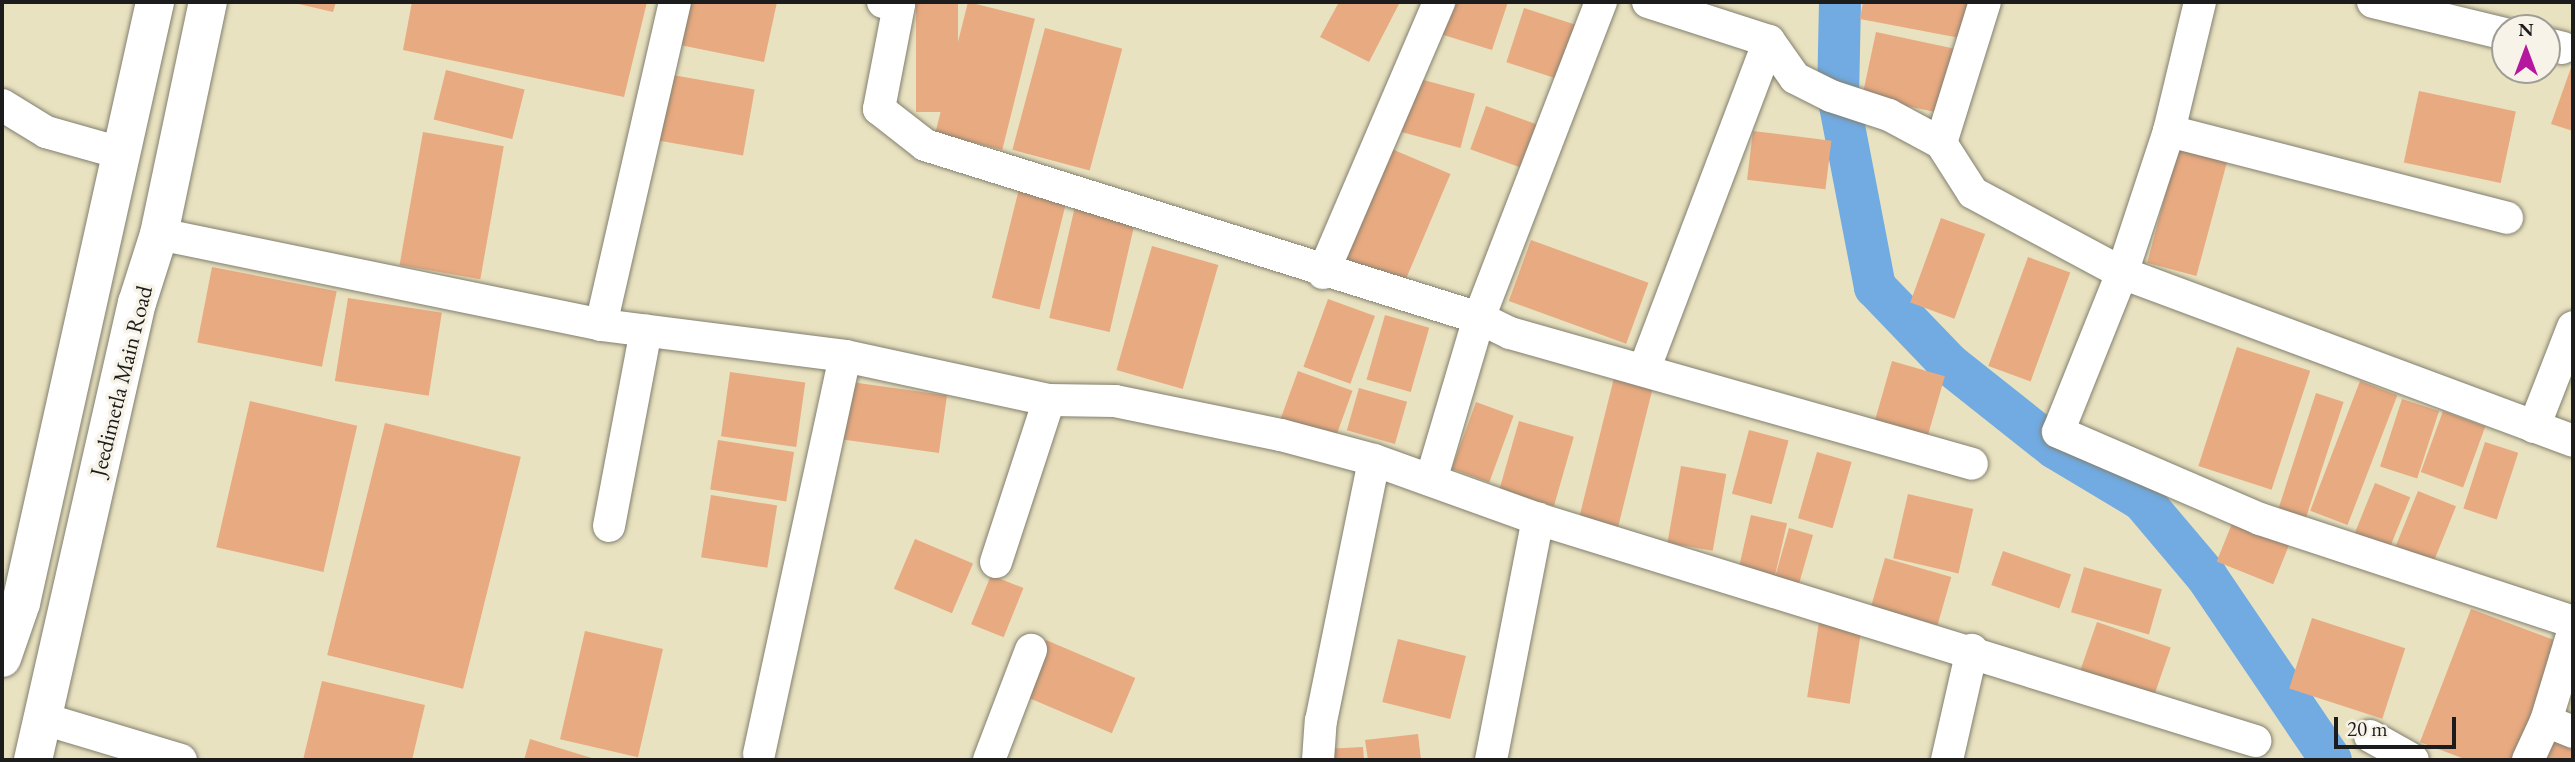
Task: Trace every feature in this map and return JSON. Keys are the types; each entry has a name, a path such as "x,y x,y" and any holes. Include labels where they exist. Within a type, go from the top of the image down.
{"main road":[{"name":"Jeedimetla Main Road","path":"2,658 11,602 155,2"},
{"name":"Jeedimetla Main Road","path":"33,760 137,303 159,234 208,2"}],"street":[{"path":"601,326 675,2"},
{"path":"883,2 899,5 878,109 925,145 1323,273 1479,318 1510,333 1972,464"},
{"path":"1323,273 1438,2"},
{"path":"1431,480 1479,318 1601,2"},
{"path":"1648,2 1769,41 1795,78 1831,96 1889,115 1941,143 1973,193 2122,273 2573,441"},
{"path":"1941,143 1985,2"},
{"path":"2200,2 2169,131 2122,273 2058,432 2260,519 2573,622"},
{"path":"2373,2 2491,31"},
{"path":"1644,370 1769,41"},
{"path":"2,105 46,132 120,153"},
{"path":"2169,131 2507,218"},
{"path":"159,234 601,326 845,356 1049,400 1115,401 1171,410 1374,460 1538,519 1972,650 2255,741"},
{"path":"2535,427 2573,327"},
{"path":"609,526 646,330"},
{"path":"759,754 845,356"},
{"path":"996,562 1049,400"},
{"path":"1318,760 1324,707 1374,460"},
{"path":"1491,760 1538,519"},
{"path":"2528,760 2560,727 2573,632"},
{"path":"989,760 1031,650"},
{"path":"1947,760 1972,650"},
{"path":"44,719 181,760"},
{"path":"2370,736 2413,760"}],"building":[{"path":"290,2 336,2 333,12"},
{"path":"412,2 647,2 624,97 403,50"},
{"path":"679,2 777,2 764,62 670,43"},
{"path":"916,2 958,2 958,112 916,112"},
{"path":"968,2 1035,19 1002,150 935,133"},
{"path":"1339,2 1400,2 1369,62 1320,37"},
{"path":"1448,2 1508,2 1492,50 1437,33"},
{"path":"1863,2 1967,4 1960,38 1860,19"},
{"path":"1524,8 1576,25 1559,79 1506,62"},
{"path":"1045,28 1122,49 1090,170 1012,150"},
{"path":"1876,32 1958,49 1944,114 1862,97"},
{"path":"2573,62 2573,131 2551,124"},
{"path":"446,70 525,90 512,139 434,119"},
{"path":"667,74 755,89 743,155 655,140"},
{"path":"1416,78 1475,94 1460,148 1402,132"},
{"path":"2419,91 2516,112 2501,183 2404,162"},
{"path":"1486,106 1545,128 1529,171 1470,149"},
{"path":"1753,131 1831,141 1825,189 1747,180"},
{"path":"423,132 504,146 480,279 400,265"},
{"path":"2179,144 2228,157 2196,276 2147,263"},
{"path":"1387,147 1451,174 1403,286 1339,259"},
{"path":"1019,189 1067,201 1039,310 992,298"},
{"path":"1076,202 1136,216 1110,332 1049,318"},
{"path":"1941,218 1985,234 1954,319 1910,303"},
{"path":"1531,240 1648,283 1626,344 1509,301"},
{"path":"1152,246 1218,265 1183,389 1116,370"},
{"path":"2028,257 2070,272 2031,381 1988,366"},
{"path":"212,267 337,291 322,367 197,343"},
{"path":"348,298 442,313 429,396 335,381"},
{"path":"1328,299 1375,316 1350,384 1303,367"},
{"path":"1385,315 1429,328 1411,392 1367,379"},
{"path":"2237,347 2310,371 2272,490 2198,466"},
{"path":"1892,361 1945,376 1928,436 1875,421"},
{"path":"1298,371 1353,391 1333,444 1279,425"},
{"path":"730,372 805,383 796,447 721,436"},
{"path":"1615,374 1654,384 1617,533 1578,523"},
{"path":"844,381 947,395 939,453 836,438"},
{"path":"2360,381 2397,395 2348,525 2310,511"},
{"path":"1359,388 1407,402 1395,444 1347,430"},
{"path":"2316,393 2344,402 2303,528 2275,519"},
{"path":"2402,399 2439,411 2417,479 2380,467"},
{"path":"250,401 357,426 323,572 216,547"},
{"path":"1476,402 1514,416 1489,482 1452,469"},
{"path":"2443,411 2485,426 2463,487 2421,472"},
{"path":"1519,421 1574,437 1554,506 1499,490"},
{"path":"385,423 521,457 463,689 327,655"},
{"path":"1749,430 1789,441 1772,504 1732,494"},
{"path":"718,440 794,452 786,501 710,489"},
{"path":"2485,442 2518,453 2497,519 2463,509"},
{"path":"1817,452 1852,462 1833,528 1798,518"},
{"path":"1681,466 1726,474 1713,551 1667,543"},
{"path":"2375,483 2410,497 2387,555 2352,540"},
{"path":"2418,491 2456,506 2434,561 2396,546"},
{"path":"1908,494 1973,509 1958,573 1893,558"},
{"path":"711,495 777,505 767,568 701,557"},
{"path":"1751,515 1787,523 1774,582 1738,573"},
{"path":"2235,516 2292,539 2273,584 2217,561"},
{"path":"1789,528 1813,535 1798,587 1774,580"},
{"path":"915,539 973,564 952,613 894,589"},
{"path":"2003,551 2071,574 2059,608 1991,585"},
{"path":"1885,558 1951,577 1938,625 1871,606"},
{"path":"2084,567 2162,589 2149,635 2071,612"},
{"path":"991,575 1023,588 1004,637 971,624"},
{"path":"2471,609 2562,643 2517,760 2467,760 2420,742"},
{"path":"1820,616 1862,623 1850,704 1807,697"},
{"path":"2312,618 2405,648 2382,719 2289,688"},
{"path":"2097,622 2171,647 2153,700 2079,675"},
{"path":"585,631 663,649 638,757 560,739"},
{"path":"1398,639 1466,656 1450,719 1382,702"},
{"path":"1046,640 1135,678 1112,733 1023,695"},
{"path":"322,681 425,705 412,760 303,760"},
{"path":"1418,734 1421,760 1368,760 1365,740"},
{"path":"2548,736 2573,746 2573,760 2539,760"},
{"path":"530,739 598,760 524,760"},
{"path":"1363,747 1364,760 1324,760 1323,749"}],"waterway":[{"path":"1840,2 1838,95 1875,287 1949,364 2055,448 2142,500 2207,577 2331,760"}]}
